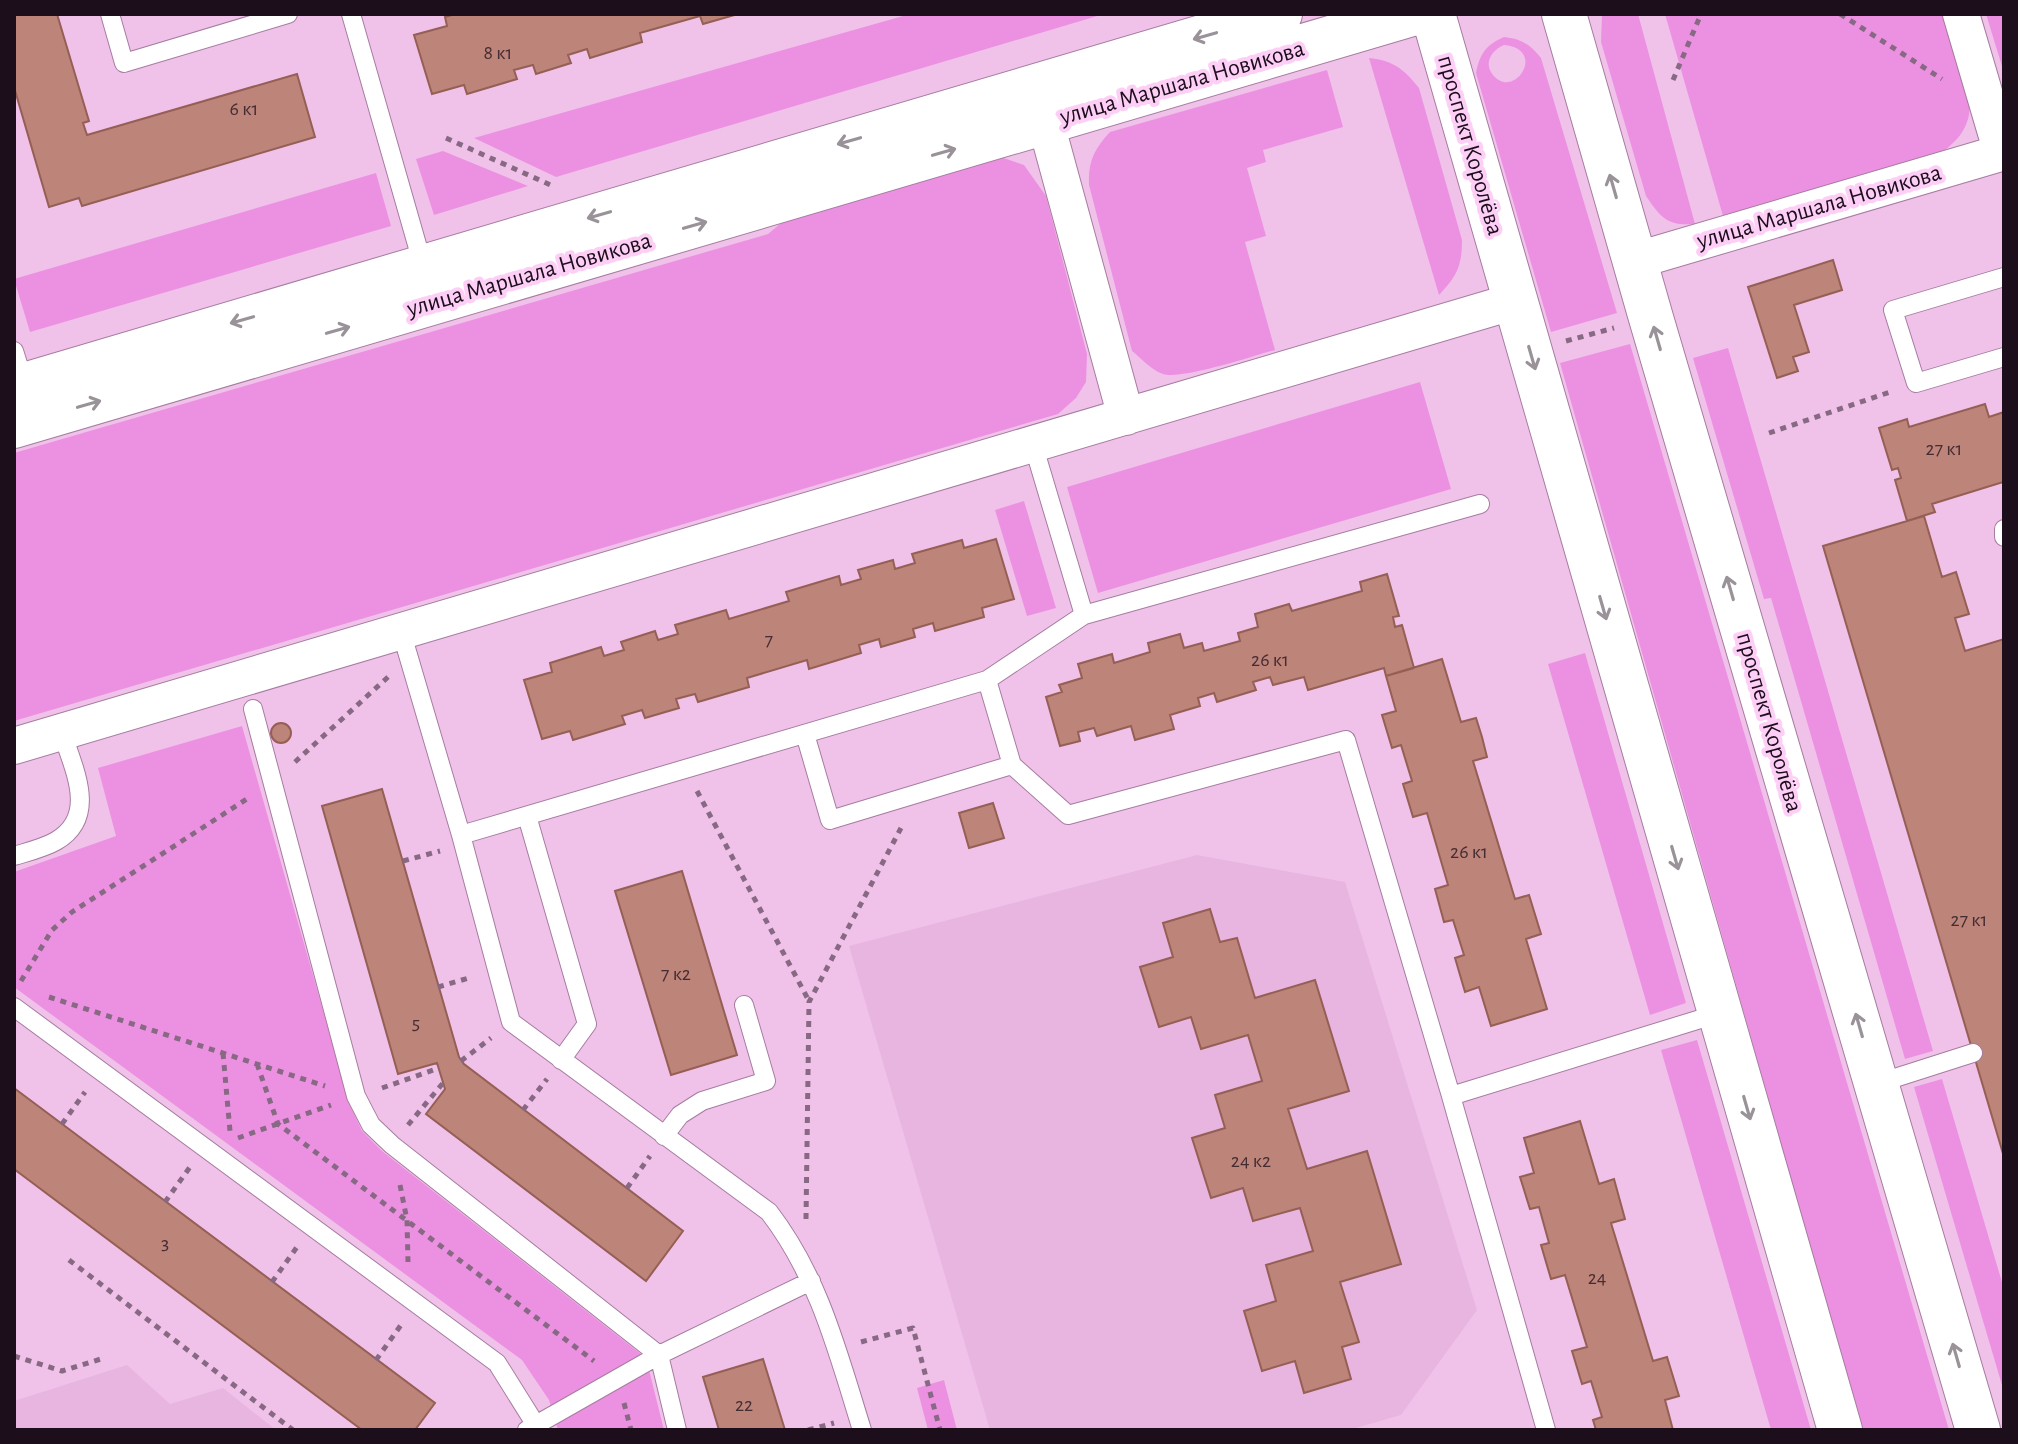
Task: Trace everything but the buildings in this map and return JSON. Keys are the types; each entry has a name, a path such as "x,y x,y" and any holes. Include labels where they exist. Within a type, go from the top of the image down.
{"street":[{"name":"улица Маршала Новикова","path":"1040,104 1280,14"},
{"name":"улица Маршала Новикова","path":"20,394 428,284 1040,104 1412,14"},
{"name":"проспект Королёва","path":"1433,14 1840,1430"},
{"name":"проспект Королёва","path":"1564,14 1978,1430"},
{"path":"1961,14 2003,152"},
{"name":"улица Маршала Новикова","path":"1040,104 1126,417"},
{"name":"улица Маршала Новикова","path":"1634,261 2003,152"},
{"path":"14,746 1515,301"}],"lane":[{"path":"110,14 124,63 288,14"},
{"path":"351,14 428,284"},
{"path":"2004,277 1893,310 1916,383 2004,357"},
{"path":"1033,444 1084,615"},
{"path":"462,839 527,816 987,680 1084,615 1480,504"},
{"path":"2004,529 2004,537"},
{"path":"401,631 511,1022 769,1212 791,1241 811,1281 837,1348 862,1430"},
{"path":"987,680 1012,765 1068,815 1346,740 1546,1430"},
{"path":"253,709 356,1096 371,1125 392,1145 659,1355 677,1430"},
{"path":"14,856 57,841 77,823 82,798 62,732"},
{"path":"805,734 830,820 1012,765"},
{"path":"527,816 587,1024 561,1060"},
{"path":"664,1136 680,1115 702,1101 766,1081 744,1005"},
{"path":"14,1007 497,1363 535,1428 659,1355 811,1281"},
{"path":"1451,1096 1720,1013"},
{"path":"1876,1084 1973,1053"}],"path":[{"path":"1673,80 1701,14"},
{"path":"1840,14 1970,97 1985,95"},
{"path":"446,138 564,190"},
{"path":"1554,345 1626,325"},
{"path":"1769,433 1916,383"},
{"path":"17,986 52,930 72,912 273,782 390,675"},
{"path":"686,770 809,1002"},
{"path":"791,1241 806,1227 809,1002 919,793"},
{"path":"403,861 462,839"},
{"path":"47,996 356,1096"},
{"path":"461,1061 511,1022"},
{"path":"223,1053 231,1140 439,1068"},
{"path":"523,1110 561,1060"},
{"path":"257,1064 278,1124 617,1378 631,1430"},
{"path":"62,1124 100,1071"},
{"path":"376,1360 412,1300 407,1220 392,1145 443,1083"},
{"path":"627,1188 664,1136"},
{"path":"165,1202 204,1147"},
{"path":"272,1282 313,1226"},
{"path":"69,1260 293,1430"},
{"path":"837,1348 913,1328 940,1430"},
{"path":"14,1356 62,1371 104,1358"}],"shaded area":[{"path":"910,14 1104,14 556,177 474,138"},
{"path":"1602,14 1638,14 1695,224 1671,222 1656,210 1646,196 1601,42"},
{"path":"1665,14 1942,14 1966,82 1970,108 1968,119 1959,136 1945,150 1723,216"},
{"path":"1986,14 2004,14 2004,73"},
{"path":"1504,37 1520,41 1541,58 1617,313 1551,332 1476,73 1485,50","holes":["1504,45 1524,55 1523,71 1510,82 1501,81 1490,70 1490,57"]},
{"path":"1369,58 1398,67 1419,88 1462,240 1457,270 1439,295"},
{"path":"1327,70 1343,127 1263,150 1266,162 1247,168 1266,236 1245,242 1275,350 1185,374 1159,372 1132,351 1089,185 1096,150 1110,132"},
{"path":"443,151 528,186 434,215 416,159"},
{"path":"998,156 1024,165 1046,196 1087,354 1086,382 1076,398 1058,414 14,721 14,453 768,234 792,214"},
{"path":"376,173 391,226 30,332 14,279"},
{"path":"1630,344 1949,1430 1862,1430 1560,363"},
{"path":"1728,348 1933,1051 1905,1059 1771,598 1764,599 1693,358"},
{"path":"1420,382 1451,489 1098,593 1067,487"},
{"path":"1024,501 1056,608 1027,616 995,510"},
{"path":"1585,653 1686,1003 1650,1015 1548,664"},
{"path":"242,726 350,1105 362,1131 382,1151 646,1358 664,1430 558,1430 549,1400 522,1360 14,987 14,872 116,836 98,768"},
{"path":"1197,855 1345,882 1477,1310 1401,1415 1349,1430 990,1430 849,946"},
{"path":"1697,1040 1811,1430 1771,1430 1661,1050"},
{"path":"1942,1079 2004,1289 2004,1392 1914,1087"},
{"path":"127,1365 170,1404 223,1388 276,1430 14,1430 14,1401"},
{"path":"944,1380 957,1430 928,1430 917,1388"}]}
